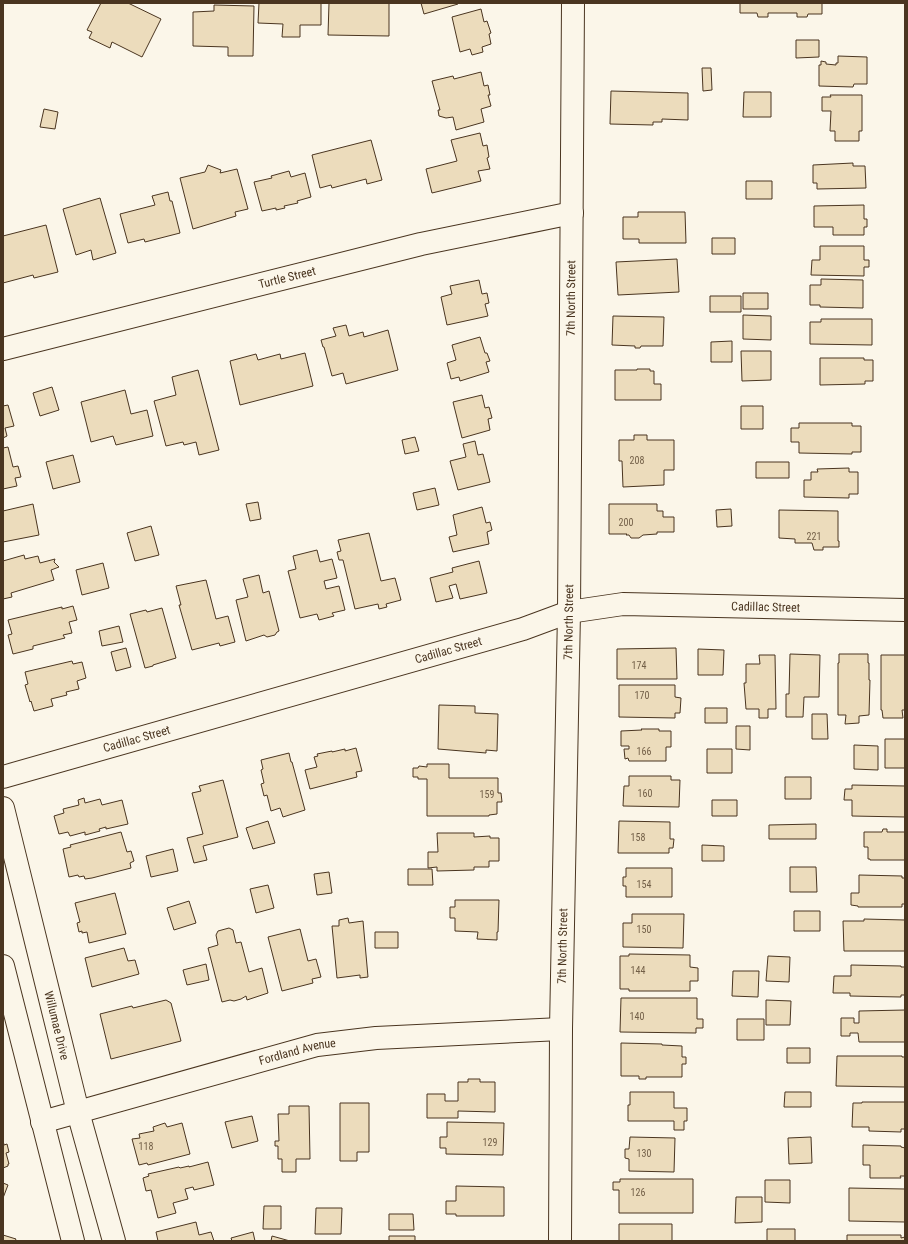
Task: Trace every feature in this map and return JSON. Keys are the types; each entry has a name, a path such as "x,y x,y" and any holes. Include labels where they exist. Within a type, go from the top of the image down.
{"street":[{"name":"7th North Street","path":"560,1241 561,1029 569,612 573,3"},
{"name":"Turtle Street","path":"3,349 421,244 572,213"},
{"name":"Cadillac Street","path":"3,777 523,629 569,612 623,604 905,610"},
{"name":"Willumae Drive","path":"3,808 78,1112 114,1241"},
{"path":"3,966 73,1241"},
{"name":"Fordland Avenue","path":"42,1122 317,1045 376,1038 561,1029"}],"building":[{"path":"101,3 128,3 161,19 142,57 112,42 110,48 89,38 92,32 87,30"},
{"path":"259,3 321,3 321,25 300,25 300,37 282,37 283,24 258,23"},
{"path":"329,3 389,3 389,36 328,35"},
{"path":"421,3 458,3 458,4 424,14"},
{"path":"740,3 822,3 822,14 808,14 807,17 797,17 797,13 768,13 768,17 758,17 757,13 740,13"},
{"path":"214,5 254,6 253,56 228,56 228,47 193,46 193,12 214,11"},
{"path":"481,9 484,22 487,21 491,33 489,34 491,44 482,47 483,52 472,55 470,49 460,52 452,17"},
{"path":"796,40 819,40 819,57 796,58"},
{"path":"838,56 867,57 867,84 854,84 853,87 819,86 819,65 821,65 821,61 826,62 826,64 836,65 836,63 838,63"},
{"path":"702,68 711,68 712,90 703,91"},
{"path":"481,72 484,86 488,85 490,95 488,95 491,106 481,109 484,122 456,130 453,117 446,118 439,116 438,110 440,110 432,81 453,76 454,79"},
{"path":"611,91 688,93 688,120 662,119 662,122 653,122 653,125 610,124"},
{"path":"744,92 771,92 771,117 743,117"},
{"path":"830,95 862,95 862,131 859,131 859,141 835,141 835,131 830,131 831,111 822,111 822,97 831,97"},
{"path":"44,109 58,112 55,129 40,127"},
{"path":"480,133 483,146 487,145 489,157 487,158 490,169 478,171 481,181 432,193 426,169 457,161 451,140"},
{"path":"371,140 382,180 367,184 366,179 332,188 331,185 320,188 312,155"},
{"path":"853,163 853,166 865,166 866,188 817,189 817,183 813,183 813,165"},
{"path":"208,165 221,170 220,173 237,169 248,209 235,212 236,216 193,229 180,178 205,172"},
{"path":"289,171 291,177 305,173 311,197 297,201 298,203 284,206 285,208 262,211 254,182 272,178 271,176"},
{"path":"746,181 772,181 772,199 746,199"},
{"path":"168,192 170,201 172,201 180,233 145,242 144,239 128,243 120,214 155,205 152,196"},
{"path":"100,198 116,253 93,260 91,250 76,255 63,209"},
{"path":"864,205 864,219 867,219 867,227 864,227 864,235 833,235 833,227 814,227 814,206"},
{"path":"638,212 685,212 686,243 639,243 639,239 623,239 623,217 638,217"},
{"path":"46,225 58,272 34,278 33,275 3,283 3,236"},
{"path":"712,238 735,238 735,254 712,254"},
{"path":"820,246 864,246 864,260 869,260 869,267 864,267 864,276 811,275 812,260 820,260"},
{"path":"677,259 679,292 618,295 616,262"},
{"path":"821,279 863,280 863,308 820,307 820,305 810,305 810,285 821,285"},
{"path":"479,280 482,294 487,293 489,303 485,304 488,316 447,325 441,297 452,294 450,286"},
{"path":"743,293 768,293 768,309 743,309"},
{"path":"710,296 741,296 741,312 710,312"},
{"path":"743,315 771,316 771,340 743,339"},
{"path":"613,316 664,317 663,346 641,346 640,348 635,348 635,346 612,345"},
{"path":"821,319 872,319 872,345 810,344 810,322 821,322"},
{"path":"346,325 349,336 363,332 364,337 388,330 398,370 346,384 343,373 332,376 321,340 336,336 333,328"},
{"path":"480,337 485,353 487,353 490,361 486,362 489,372 460,381 459,377 451,379 447,363 456,360 452,345"},
{"path":"732,341 732,362 711,362 711,342"},
{"path":"741,351 771,351 771,380 742,381"},
{"path":"305,353 313,386 240,405 230,361 256,354 258,360 280,354 281,359"},
{"path":"820,358 864,358 864,360 873,360 873,381 865,381 865,384 820,385"},
{"path":"650,369 650,371 654,371 654,384 661,384 661,400 615,400 615,370"},
{"path":"198,370 219,450 199,455 196,442 184,445 183,442 166,446 154,401 176,395 172,377"},
{"path":"52,387 59,410 40,416 33,393"},
{"path":"125,390 131,414 147,410 153,436 116,445 113,436 91,442 81,402"},
{"path":"482,395 485,408 489,407 492,418 488,419 490,430 462,438 453,402"},
{"path":"8,405 14,426 5,428 7,436 3,438 3,406"},
{"path":"741,406 763,406 763,429 741,429"},
{"path":"799,423 852,423 852,426 861,426 861,452 852,452 852,454 799,453 799,442 791,442 791,428 799,428"},
{"path":"634,435 647,435 647,440 674,440 674,470 664,470 664,485 623,487 622,461 619,461 619,440 634,440"},
{"path":"415,437 419,451 405,454 402,440"},
{"path":"475,441 478,455 483,454 490,482 458,490 450,461 466,457 463,444"},
{"path":"8,447 13,467 18,466 21,477 15,478 17,486 3,489 3,448"},
{"path":"73,455 80,482 53,489 46,462"},
{"path":"756,462 789,462 789,478 756,478"},
{"path":"849,468 849,472 858,472 858,494 849,494 849,498 804,497 804,480 811,480 811,472 818,472 817,469"},
{"path":"435,488 439,505 417,510 413,493"},
{"path":"258,502 261,519 250,521 246,504"},
{"path":"33,504 39,535 3,542 3,511"},
{"path":"609,504 657,504 657,511 663,511 663,517 674,517 674,532 657,532 657,534 643,535 639,538 631,538 629,535 626,535 627,534 609,534"},
{"path":"482,507 486,523 490,522 492,530 487,532 489,544 453,552 449,537 457,535 453,515"},
{"path":"731,509 732,526 717,527 716,510"},
{"path":"779,510 838,511 839,547 823,547 823,550 814,550 812,543 795,543 795,539 779,538"},
{"path":"151,526 159,555 135,561 127,533"},
{"path":"369,533 381,581 395,578 401,600 386,604 387,607 379,609 378,604 355,609 343,560 339,560 337,552 341,551 338,540"},
{"path":"317,550 320,562 332,559 337,578 324,581 326,589 339,586 345,610 332,613 334,616 319,620 317,614 300,618 288,571 296,569 293,556"},
{"path":"24,555 25,559 38,556 40,563 55,559 54,562 59,567 51,570 54,580 11,593 12,597 3,599 3,561"},
{"path":"479,561 487,593 460,599 456,584 449,586 453,598 436,602 430,578 453,572 452,568"},
{"path":"103,563 109,588 82,595 76,570"},
{"path":"259,575 263,593 269,591 279,631 275,635 267,637 264,635 246,641 236,600 248,597 243,579"},
{"path":"206,580 216,619 228,616 235,642 220,646 219,643 192,650 179,605 181,605 176,586"},
{"path":"73,606 77,620 69,622 72,633 63,635 65,638 33,646 33,649 13,654 8,635 12,634 8,620 62,607 62,609"},
{"path":"162,608 176,658 145,668 130,614"},
{"path":"119,626 123,642 102,646 99,631"},
{"path":"126,648 131,667 116,671 111,652"},
{"path":"676,648 677,679 617,679 617,649"},
{"path":"698,649 724,650 723,675 698,675"},
{"path":"790,654 820,655 819,697 804,697 803,717 786,717 786,694 789,694"},
{"path":"839,654 868,654 870,680 869,715 859,716 859,723 845,724 846,715 838,715"},
{"path":"759,655 775,655 776,709 768,709 768,718 759,718 759,709 746,709 744,683 746,683 746,664 760,664"},
{"path":"881,655 905,655 905,710 902,710 903,718 883,718 881,710"},
{"path":"72,661 73,664 82,662 86,678 77,681 79,689 66,692 67,695 51,699 53,706 34,711 25,685 28,684 25,672"},
{"path":"619,685 675,685 675,697 681,698 680,713 675,713 675,718 619,717"},
{"path":"439,705 475,706 475,713 498,714 497,751 486,750 486,753 438,749"},
{"path":"705,708 727,708 727,723 705,723"},
{"path":"812,714 827,714 828,739 812,739"},
{"path":"736,726 750,726 750,750 736,749"},
{"path":"641,729 671,731 671,747 666,747 666,761 629,761 628,758 625,759 624,749 629,749 629,746 621,746 621,731 642,730"},
{"path":"885,739 905,739 905,768 885,768"},
{"path":"854,745 878,746 878,770 854,769"},
{"path":"356,748 362,771 356,772 357,777 310,789 305,770 317,767 314,757 318,756 317,754 345,749 345,751"},
{"path":"707,749 732,749 732,773 707,773"},
{"path":"289,753 305,810 283,817 280,808 271,811 267,795 264,796 261,784 264,783 261,770 263,769 261,760"},
{"path":"427,764 449,764 449,778 498,778 498,793 501,793 502,802 497,802 497,814 489,816 427,816 427,779 418,779 418,777 413,777 413,768 418,768 419,766 427,767"},
{"path":"629,776 671,776 671,780 680,780 679,807 623,806 624,786 629,786"},
{"path":"785,777 811,777 811,799 785,799"},
{"path":"223,780 238,837 203,846 207,860 194,863 187,838 203,834 192,793 201,791 199,786"},
{"path":"852,785 905,786 905,817 852,816 852,800 844,800 845,789 852,789"},
{"path":"84,798 85,803 100,799 102,805 122,800 128,824 106,829 106,827 99,829 100,831 85,835 85,832 70,836 68,832 59,834 54,816 64,813 63,809 79,805 78,800"},
{"path":"712,800 737,800 737,816 712,816"},
{"path":"268,821 275,843 253,849 246,828"},
{"path":"619,821 670,822 670,839 674,839 673,848 669,848 669,853 618,853"},
{"path":"816,824 816,839 769,839 769,825"},
{"path":"883,829 887,829 887,832 905,832 905,860 868,859 868,847 864,847 864,832 882,832"},
{"path":"121,832 127,852 131,851 134,861 130,863 131,868 92,878 85,879 84,876 79,877 78,875 69,877 63,849 71,847 70,845"},
{"path":"437,833 474,833 474,837 490,836 490,838 499,838 499,861 489,861 489,867 474,867 474,870 437,871 437,867 428,868 428,852 438,852"},
{"path":"702,845 724,846 724,861 702,861"},
{"path":"173,849 178,871 151,877 146,856"},
{"path":"790,867 816,867 817,892 790,892"},
{"path":"626,868 672,868 672,897 626,897 626,886 623,886 623,877 626,877"},
{"path":"408,869 432,869 433,885 408,885"},
{"path":"329,872 332,893 317,895 314,874"},
{"path":"859,875 902,876 902,878 905,878 905,904 902,904 902,907 858,907 851,905 851,893 859,893"},
{"path":"268,885 274,908 256,913 250,889"},
{"path":"115,893 126,934 89,943 87,932 79,932 77,923 80,922 75,903"},
{"path":"455,900 499,900 497,940 477,939 478,932 455,931 455,918 450,918 450,907 455,907"},
{"path":"189,901 196,923 174,930 167,908"},
{"path":"794,911 820,911 820,931 794,931"},
{"path":"632,914 684,914 683,948 623,947 623,923 632,923"},
{"path":"348,918 349,923 363,921 368,977 360,978 360,975 337,978 332,926 339,926 339,920"},
{"path":"864,919 905,920 905,951 844,951 843,921 864,921"},
{"path":"229,928 233,930 236,943 241,942 249,972 262,968 268,993 247,1000 246,996 234,1001 230,1000 222,1002 208,948 218,945 216,935 218,931"},
{"path":"300,929 308,961 316,959 321,977 312,979 313,983 282,991 268,937"},
{"path":"375,932 398,932 398,948 375,948"},
{"path":"124,948 128,961 135,960 139,974 92,987 85,958"},
{"path":"629,954 690,955 690,967 698,968 698,981 690,981 690,991 629,991 629,989 620,989 620,956 629,956"},
{"path":"768,956 790,957 789,982 766,981"},
{"path":"206,964 209,980 187,985 183,970"},
{"path":"851,965 905,967 905,995 901,995 901,997 850,996 850,993 833,993 834,976 851,976"},
{"path":"733,971 759,971 758,997 732,996"},
{"path":"621,998 697,998 697,1019 703,1019 703,1028 696,1028 696,1033 620,1032"},
{"path":"166,1000 171,1003 181,1041 111,1059 100,1014"},
{"path":"766,1000 791,1001 790,1025 766,1025"},
{"path":"905,1010 905,1042 859,1042 858,1033 850,1033 850,1036 841,1036 841,1018 854,1018 854,1023 859,1023 859,1011"},
{"path":"737,1019 764,1019 764,1040 737,1040"},
{"path":"621,1043 682,1046 682,1057 686,1057 686,1064 682,1064 682,1077 646,1077 646,1079 639,1079 639,1076 621,1076"},
{"path":"787,1048 810,1048 810,1063 787,1063"},
{"path":"837,1056 905,1057 905,1087 836,1086"},
{"path":"468,1079 480,1079 480,1082 495,1082 495,1112 458,1111 458,1118 427,1118 427,1094 445,1094 445,1101 458,1101 458,1082 468,1082"},
{"path":"630,1092 674,1092 674,1108 687,1108 687,1121 684,1121 684,1130 674,1130 674,1121 628,1121"},
{"path":"785,1092 811,1092 811,1107 784,1107"},
{"path":"905,1102 905,1129 901,1129 901,1132 869,1131 869,1127 852,1127 853,1103"},
{"path":"340,1103 369,1103 369,1152 357,1152 357,1161 340,1161"},
{"path":"289,1106 309,1106 310,1159 296,1159 296,1172 282,1172 282,1159 278,1159 278,1146 275,1146 275,1141 279,1141 278,1114 289,1114"},
{"path":"252,1116 258,1141 232,1148 225,1122"},
{"path":"447,1122 504,1123 503,1155 446,1154 446,1148 440,1148 440,1137 447,1137"},
{"path":"165,1123 167,1127 182,1123 190,1154 148,1165 147,1163 139,1165 132,1139 140,1138 139,1134 154,1131 153,1127"},
{"path":"630,1137 675,1138 674,1172 629,1171 629,1159 625,1158 625,1149 629,1149"},
{"path":"811,1137 812,1163 789,1164 788,1138"},
{"path":"3,1140 4,1145 7,1144 9,1152 6,1153 9,1164 3,1168"},
{"path":"863,1145 901,1146 905,1148 905,1176 900,1176 901,1178 870,1178 870,1165 863,1165"},
{"path":"208,1162 214,1185 194,1190 193,1187 185,1189 188,1199 173,1203 176,1213 158,1218 151,1190 146,1191 143,1178 149,1176 148,1174"},
{"path":"620,1179 693,1179 693,1213 619,1213 619,1190 613,1190 613,1182 620,1182"},
{"path":"765,1180 790,1180 790,1203 765,1202"},
{"path":"3,1183 8,1185 3,1198"},
{"path":"456,1186 504,1187 504,1216 456,1216 456,1214 446,1214 446,1201 456,1201"},
{"path":"849,1188 905,1189 905,1222 849,1221"},
{"path":"736,1197 762,1197 762,1222 735,1223"},
{"path":"264,1206 281,1206 281,1229 263,1229"},
{"path":"316,1208 342,1208 341,1234 315,1234"},
{"path":"389,1214 413,1214 414,1230 389,1230"},
{"path":"196,1222 199,1235 211,1232 214,1241 158,1241 156,1232"},
{"path":"619,1224 672,1224 672,1241 619,1241"},
{"path":"767,1229 795,1229 795,1241 767,1241"},
{"path":"253,1232 255,1241 232,1241 231,1238"},
{"path":"3,1235 16,1239 15,1241 3,1241"},
{"path":"847,1235 901,1235 901,1238 905,1237 905,1241 847,1241"},
{"path":"272,1236 290,1241 271,1241"},
{"path":"389,1236 415,1236 415,1241 389,1241"}]}
